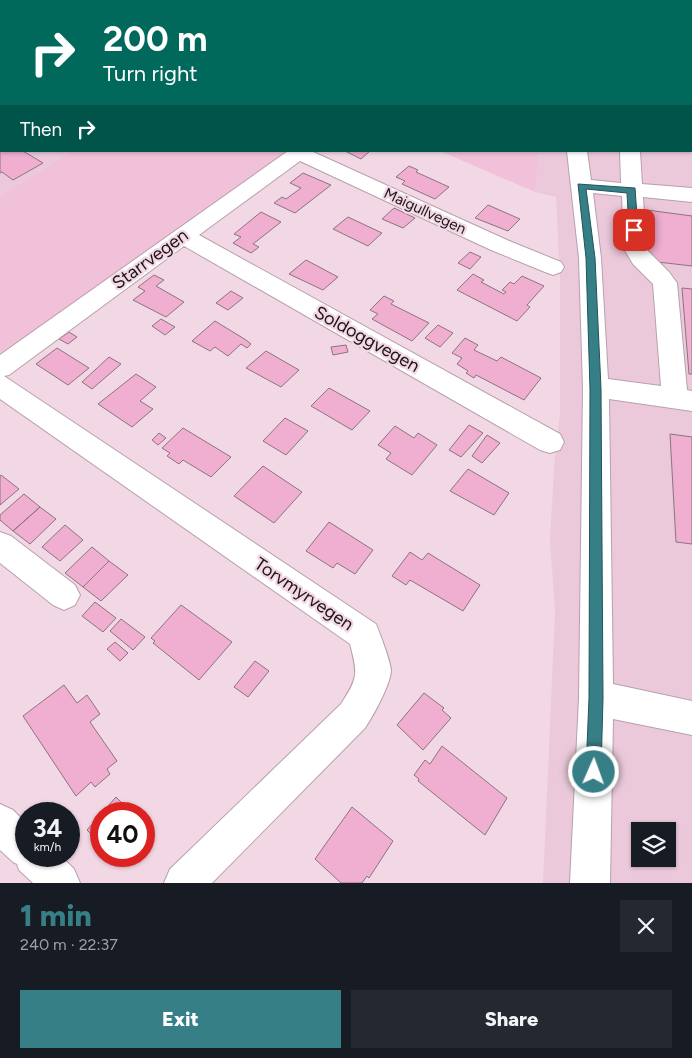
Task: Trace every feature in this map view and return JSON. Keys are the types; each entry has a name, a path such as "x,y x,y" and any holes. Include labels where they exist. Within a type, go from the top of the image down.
{"street":[{"name":"Starrvegen","path":"0,368 299,152"},
{"name":"Maigullvegen","path":"299,152 499,245 553,267"},
{"path":"577,152 590,258 596,387 596,698 590,883"},
{"path":"596,387 683,400 665,283 657,271 638,256 634,249 630,152"},
{"path":"581,186 692,195"},
{"name":"Soldoggvegen","path":"183,236 550,442"},
{"name":"Torvmyrvegen","path":"0,386 364,634 374,670 365,697 353,716 184,883"},
{"path":"0,545 64,596"},
{"path":"596,698 692,718"},
{"path":"0,822 15,838"},
{"path":"45,867 60,883"}],"shaded area":[{"path":"0,152 70,152 0,196"},
{"path":"70,152 288,152 69,310 0,353 0,196"},
{"path":"442,152 539,152 535,192"},
{"path":"539,152 692,152 692,883 543,883 555,611 550,541 554,467 560,414 560,280 556,197 535,192"}],"building":[{"path":"0,152 25,152 43,163 13,180 2,172 0,173"},
{"path":"347,152 369,152 361,159"},
{"path":"409,166 418,170 416,172 449,187 435,199 402,184 405,181 396,177"},
{"path":"303,173 331,185 295,213 274,203 282,197 286,199 301,188 290,183"},
{"path":"488,205 520,219 508,231 475,218"},
{"path":"394,208 415,218 403,228 382,219"},
{"path":"647,210 692,216 692,266 649,261"},
{"path":"261,212 281,222 253,244 259,247 251,253 233,243 241,237 234,234"},
{"path":"348,217 382,233 368,246 333,229"},
{"path":"470,252 481,257 470,269 458,263"},
{"path":"306,260 338,277 323,290 289,274"},
{"path":"473,274 484,280 481,282 504,294 506,292 502,290 510,282 514,284 522,276 544,286 527,305 530,307 517,321 457,290"},
{"path":"154,275 164,280 156,286 184,302 166,317 133,300 145,291 138,287"},
{"path":"682,288 692,289 692,374 689,374"},
{"path":"231,291 243,298 228,310 216,303"},
{"path":"384,296 394,301 391,304 429,323 412,341 372,319 378,314 370,310"},
{"path":"161,319 175,327 165,335 152,326"},
{"path":"215,321 251,344 247,348 241,344 228,356 215,347 210,351 192,341"},
{"path":"438,325 453,333 440,347 425,338"},
{"path":"69,332 77,337 68,344 59,339"},
{"path":"465,338 478,345 474,350 497,361 501,357 541,378 524,400 476,375 474,378 466,373 468,371 457,364 462,358 452,353"},
{"path":"346,345 348,352 333,355 331,347"},
{"path":"57,348 89,368 68,385 36,364"},
{"path":"266,351 299,370 281,387 246,368"},
{"path":"109,357 121,364 92,389 82,382"},
{"path":"136,374 156,387 140,401 153,409 132,427 98,404"},
{"path":"329,388 370,411 352,430 311,406"},
{"path":"285,418 308,431 286,455 263,441"},
{"path":"469,425 483,433 461,457 449,450"},
{"path":"395,426 414,438 418,433 437,445 412,475 386,459 391,453 378,445"},
{"path":"183,428 231,457 211,477 183,460 179,464 167,456 170,453 162,448"},
{"path":"159,433 166,438 158,445 152,440"},
{"path":"670,434 692,437 692,544 676,542"},
{"path":"487,435 500,443 482,463 472,456"},
{"path":"263,466 302,492 274,523 234,496"},
{"path":"468,469 509,493 494,515 450,491"},
{"path":"0,476 19,489 0,505"},
{"path":"24,494 40,507 13,531 0,520 0,515"},
{"path":"40,507 56,519 30,544 13,531"},
{"path":"329,522 373,550 355,574 337,563 333,568 306,551"},
{"path":"65,525 83,540 60,561 42,547"},
{"path":"92,547 109,561 83,587 65,573"},
{"path":"410,552 422,560 428,553 480,585 463,611 410,580 406,585 392,576"},
{"path":"109,561 128,575 101,601 83,587"},
{"path":"95,602 116,618 103,632 82,616"},
{"path":"181,605 232,642 199,680 153,643 155,641 151,638"},
{"path":"121,619 145,637 133,650 110,631"},
{"path":"115,642 128,653 120,661 107,649"},
{"path":"255,661 269,671 248,697 234,687"},
{"path":"64,685 77,703 87,695 100,714 90,722 117,761 107,769 110,774 95,787 91,782 76,796 23,716"},
{"path":"424,693 444,708 442,710 451,718 423,750 397,725"},
{"path":"442,746 507,798 485,835 418,781 419,779 414,775 425,760 430,764"},
{"path":"116,797 121,802 112,802"},
{"path":"352,807 393,841 369,878 367,876 362,883 341,883 315,859"}],"route":[{"path":"594,772 596,698 596,389 590,258 581,186 632,190 634,230"}]}
